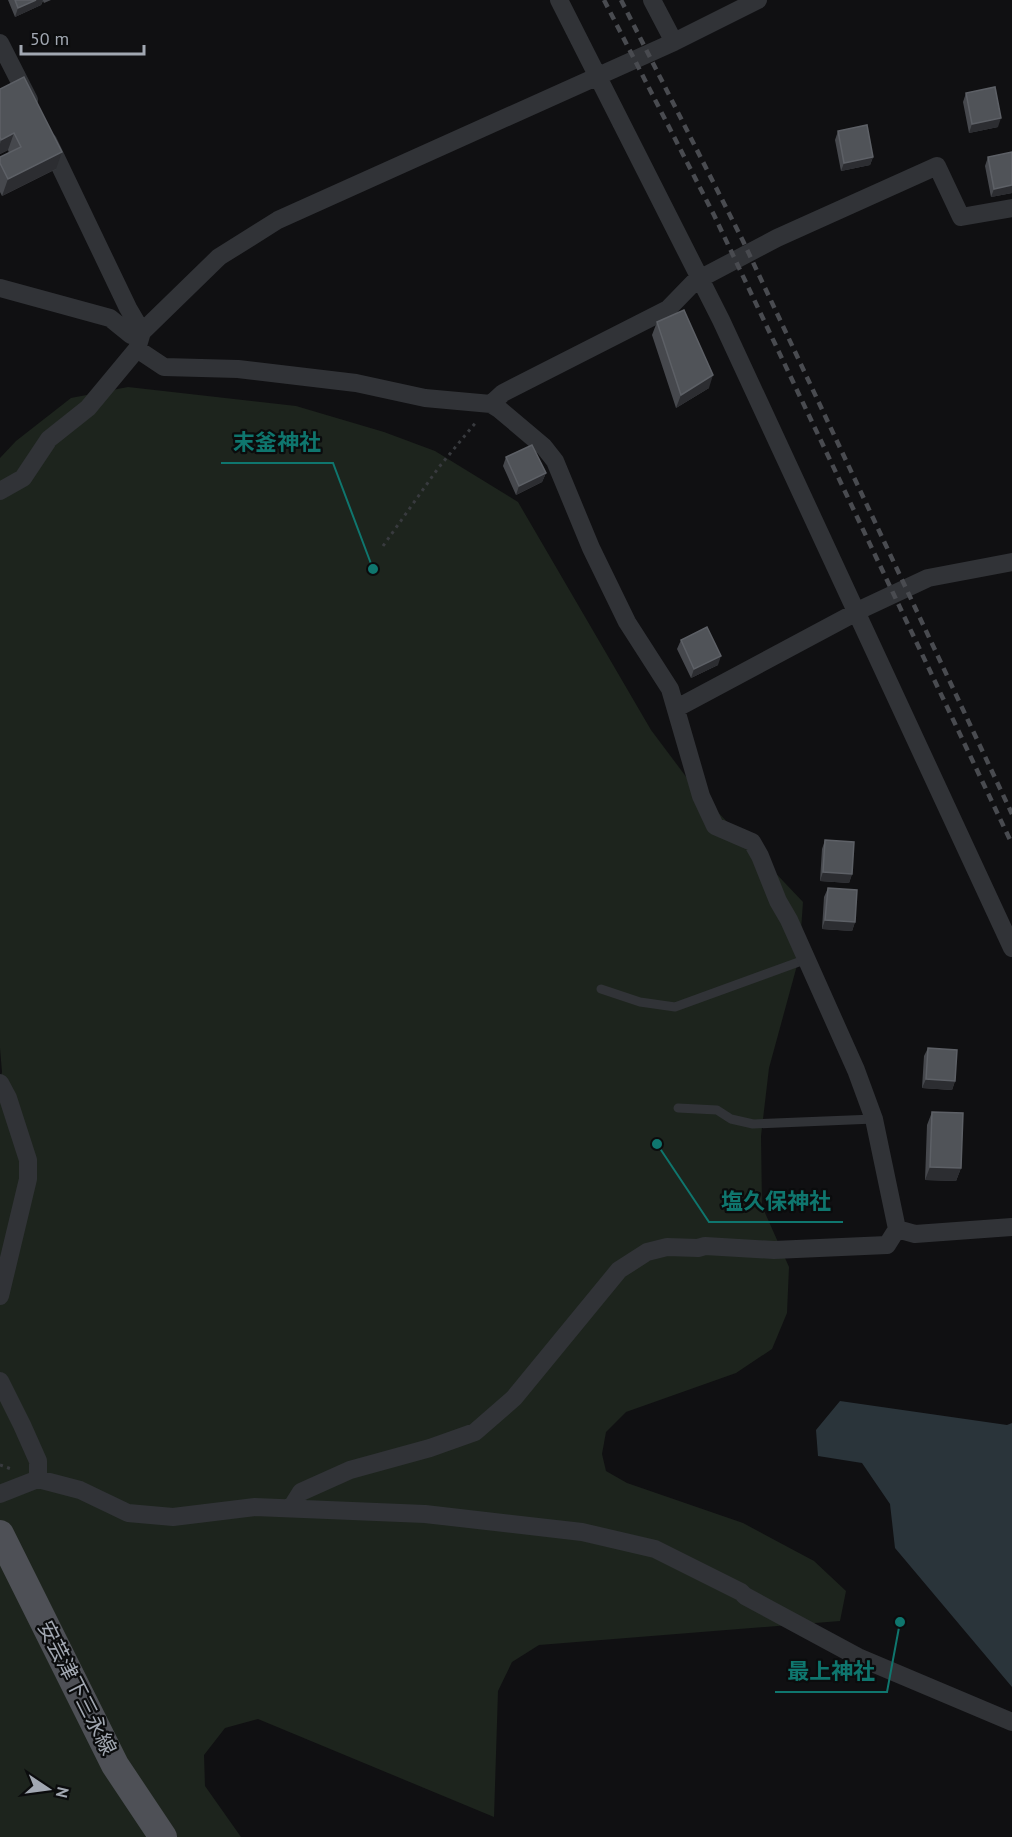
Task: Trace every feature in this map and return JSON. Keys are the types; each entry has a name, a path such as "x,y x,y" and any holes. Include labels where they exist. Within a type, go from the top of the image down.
{"main road":[{"name":"安芸津下三永線","path":"0,1534 116,1764 163,1837"}],"street":[{"path":"559,0 604,73 702,276 726,331 860,610 1012,948"},
{"path":"652,0 672,42"},
{"path":"0,491 23,478 49,439 88,408 139,340 219,257 278,220 672,42 758,0"},
{"path":"0,43 128,308 139,340"},
{"path":"491,404 503,393 668,309 702,276 777,238 937,166 961,217 1012,208"},
{"path":"0,288 110,318 139,340 164,367 238,369 356,383 425,398 491,404 544,447 555,461 596,558 627,621 670,689 702,795 715,826 752,842 760,856 778,901 807,959 856,1070 874,1119 897,1229 887,1245 821,1246 774,1250 705,1246 698,1248 667,1247 647,1252 619,1270 514,1398 475,1432 430,1448 350,1470 301,1492 291,1508"},
{"path":"677,708 860,610 928,578 1012,562"},
{"path":"0,1083 8,1098 28,1160 28,1179 0,1296"},
{"path":"897,1229 915,1234 1012,1227"},
{"path":"0,1381 38,1461 38,1479"},
{"path":"0,1494 38,1479 80,1490 128,1513 172,1517 255,1507 291,1508 436,1515 582,1532 655,1549 741,1592 858,1657 1012,1722"}],"lane":[{"path":"601,989 640,1002 675,1007 807,959"},
{"path":"678,1108 717,1110 731,1119 753,1124 874,1119"}],"path":[{"path":"383,546 439,467 491,404"}],"shaded area":[{"path":"128,387 296,406 384,432 435,451 518,502 651,730 693,786 803,902 799,958 769,1068 761,1136 762,1206 789,1267 787,1313 772,1349 736,1373 626,1412 606,1432 602,1454 606,1471 627,1483 743,1523 814,1561 846,1591 840,1621 539,1645 512,1662 498,1691 494,1817 258,1719 225,1728 204,1755 205,1786 241,1837 0,1837 0,1080 2,1072 0,1048 0,458 16,441 71,398"},
{"path":"840,1401 1007,1425 1012,1423 1012,1687 895,1548 890,1504 862,1463 818,1456 816,1430"}],"building":[{"path":"15,0 36,0 18,8"},
{"path":"24,77 62,152 8,179 0,163 0,157 21,147 14,133 1,140 0,89"},
{"path":"995,87 1001,118 972,124 966,93"},
{"path":"867,125 873,157 844,163 838,131"},
{"path":"1012,152 1012,185 994,189 988,157"},
{"path":"684,310 713,375 681,395 657,322"},
{"path":"532,445 546,473 519,486 506,457"},
{"path":"707,627 721,656 694,669 681,640"},
{"path":"825,840 854,842 852,874 823,872"},
{"path":"828,888 857,890 855,922 825,920"},
{"path":"928,1048 957,1050 955,1081 926,1079"},
{"path":"932,1112 963,1113 961,1168 930,1167"}],"railway":[{"path":"604,0 714,215 1012,844"},
{"path":"621,0 743,241 1012,814"}],"place":[{"name":"末釜神社","path":"373,569"},
{"name":"塩久保神社","path":"657,1144"},
{"name":"最上神社","path":"900,1622"}]}
